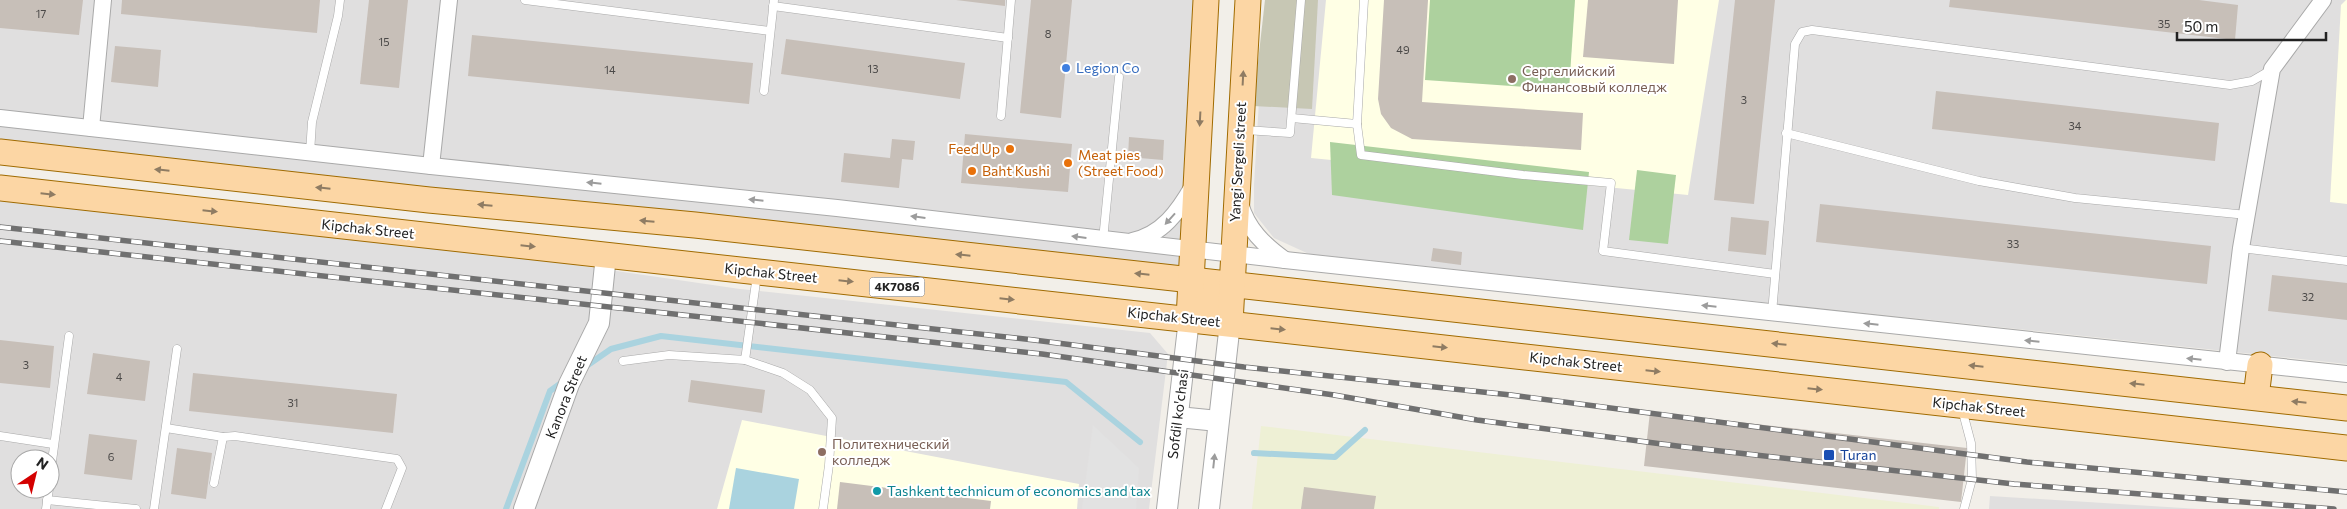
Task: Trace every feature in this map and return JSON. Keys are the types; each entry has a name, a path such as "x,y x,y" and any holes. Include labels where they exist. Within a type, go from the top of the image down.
{"main road":[{"path":"1189,319 1206,0"},
{"name":"Yangi Sergeli street","path":"1230,323 1248,0"},
{"path":"0,152 419,199 695,225 2347,408"},
{"name":"Kipchak Street","path":"0,188 2347,448"},
{"path":"692,264 695,225"},
{"path":"1189,319 1232,284"},
{"path":"1700,376 1704,336"},
{"path":"2256,397 2260,365"}],"street":[{"path":"91,128 103,0"},
{"path":"431,166 449,0"},
{"path":"2227,362 2241,248 2272,69 2323,0"},
{"path":"0,118 431,166 838,208 1233,255 2347,374"},
{"path":"1128,242 1142,239 1161,228 1184,202 1197,179"},
{"path":"1237,183 1243,212 1250,226 1258,238 1285,260"},
{"name":"Kanora Street","path":"524,509 569,384 599,323 606,255"},
{"name":"Sofdil ko'chasi","path":"1167,509 1189,319"},
{"path":"1209,509 1230,323"},
{"path":"1178,417 1218,421"}],"lane":[{"path":"310,153 312,122 338,16 340,0"},
{"path":"526,0 770,31"},
{"path":"1001,116 1011,0"},
{"path":"1240,129 1290,134 1301,0"},
{"path":"1364,0 1357,124 1360,155 1523,175 1611,182 1603,251 1775,274"},
{"path":"764,91 773,3 1008,38"},
{"path":"1772,313 1794,44 1802,32 1812,30 2230,84 2252,81 2272,69"},
{"path":"1103,240 1119,77"},
{"path":"1292,118 1357,124"},
{"path":"1786,133 1979,181 2075,198 2247,216"},
{"path":"2241,248 2347,261"},
{"path":"745,360 757,272"},
{"path":"53,449 69,336"},
{"path":"154,509 177,349"},
{"path":"623,361 670,355 745,360 783,373 810,390 832,418 829,464 823,509"},
{"path":"1961,405 1971,443 1972,479 1964,509"},
{"path":"166,428 397,459 402,468 386,509"},
{"path":"0,436 53,444"},
{"path":"214,483 223,437"},
{"path":"46,509 48,500 136,509"}],"shaded area":[{"path":"0,0 1206,0 1191,280 0,152"},
{"path":"1265,0 2347,0 2347,364 1309,254 1274,238 1254,213"},
{"path":"1265,0 1318,0 1312,109 1253,106"},
{"name":"Сергелийский Финансовый колледж","path":"1326,0 1719,0 1688,195 1311,158"},
{"path":"2346,0 2347,204 2330,202 2341,5"},
{"path":"0,188 191,209 740,289 1150,333 1168,354 1149,509 0,509"},
{"name":"Политехнический колледж","path":"742,420 1079,484 1077,509 717,509"},
{"path":"1093,425 1139,468 1136,509 1082,509"},
{"path":"1261,426 1939,507 1939,509 1252,509"},
{"path":"1990,496 2199,509 1989,509"}],"green space":[{"path":"1430,0 1575,0 1569,90 1425,80"},
{"path":"1330,142 1589,172 1583,230 1332,195"},
{"path":"1637,170 1676,175 1668,244 1629,240"}],"water":[{"path":"736,468 799,479 794,509 729,509"}],"building":[{"path":"0,0 83,0 79,35 0,28"},
{"path":"122,0 320,0 317,33 121,14"},
{"path":"369,0 408,0 399,88 360,84"},
{"path":"956,0 1005,0 1005,6"},
{"path":"1031,0 1072,0 1061,118 1020,113"},
{"path":"1384,0 1428,0 1422,102 1583,113 1581,150 1412,139 1391,128 1381,114 1378,99"},
{"path":"1588,0 1678,0 1674,64 1583,57"},
{"path":"1735,0 1775,0 1754,204 1714,200"},
{"path":"1950,0 2199,0 2238,5 2235,40 1949,7"},
{"path":"472,35 753,63 749,104 468,76"},
{"path":"786,39 965,63 960,99 781,74"},
{"path":"115,46 161,50 158,87 111,82"},
{"path":"1936,91 2219,123 2215,161 1932,129"},
{"path":"965,134 1072,144 1068,192 961,183"},
{"path":"1129,137 1164,140 1163,160 1128,157"},
{"path":"892,139 915,141 913,160 902,159 899,188 841,182 844,153 890,158"},
{"path":"1820,204 2211,246 2207,284 1816,242"},
{"path":"1731,217 1769,221 1766,255 1728,251"},
{"path":"1433,248 1462,252 1461,265 1431,261"},
{"path":"2272,275 2347,283 2347,320 2268,311"},
{"path":"0,340 54,346 50,388 0,383"},
{"path":"93,353 150,361 145,401 87,394"},
{"path":"193,373 397,394 393,433 189,411"},
{"path":"691,380 765,390 762,413 688,402"},
{"path":"1650,412 1967,448 1961,502 1644,466"},
{"path":"89,434 137,440 132,480 84,474"},
{"path":"177,448 212,453 206,499 171,494"},
{"name":"Tashkent technicum of economics and tax","path":"840,482 991,501 990,509 837,509"},
{"path":"1304,487 1376,496 1374,509 1301,509"}],"waterway":[{"path":"585,367 611,349 661,336 1066,382 1140,442"},
{"path":"506,509 550,391 564,381"},
{"path":"1254,453 1335,457 1365,430"}],"railway":[{"path":"0,227 1034,340 1244,367 1511,395 2027,462 2347,492"},
{"path":"0,241 1042,354 1334,395 1477,420 1685,447 2014,484 2334,509"}],"place":[{"name":"Legion Co","path":"1066,68"},
{"name":"Сергелийский Финансовый колледж","path":"1512,79"},
{"name":"Feed Up","path":"1010,149"},
{"name":"Meat pies (Street Food)","path":"1068,163"},
{"name":"Baht Kushi","path":"972,171"},
{"name":"Политехнический колледж","path":"822,452"},
{"name":"Turan","path":"1829,455"},
{"name":"Tashkent technicum of economics and tax","path":"877,491"}]}
